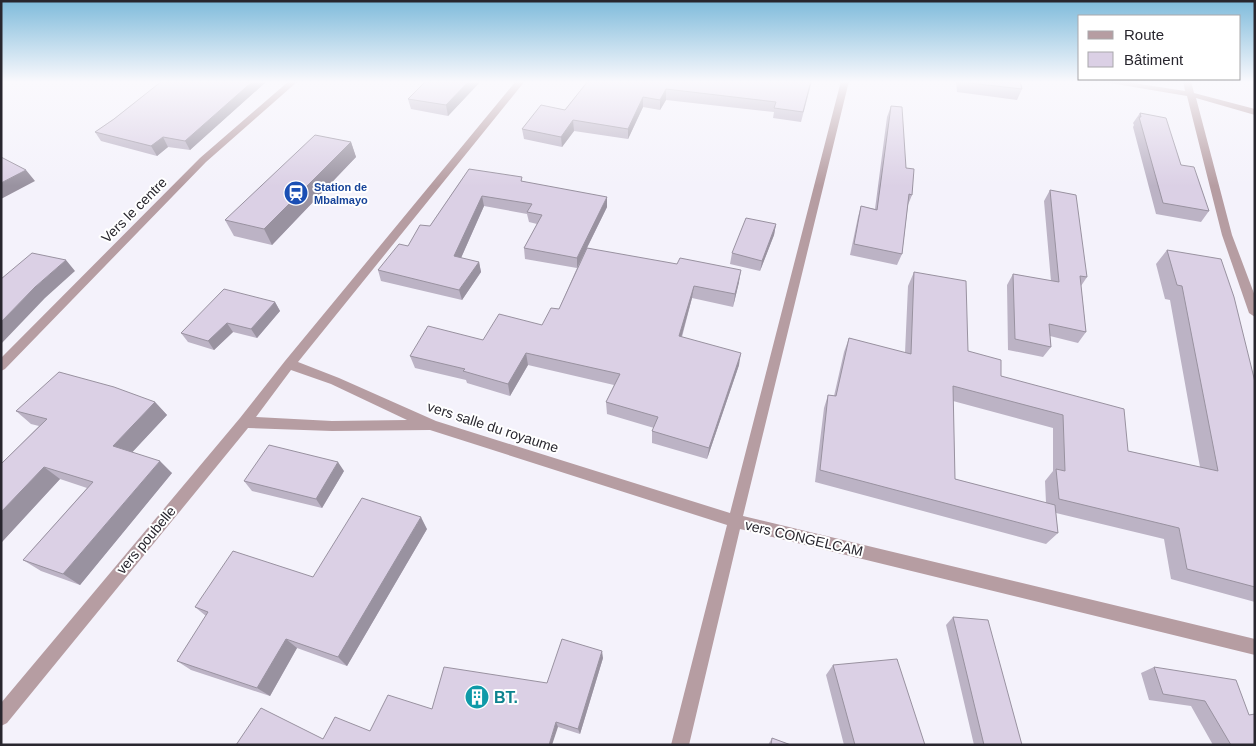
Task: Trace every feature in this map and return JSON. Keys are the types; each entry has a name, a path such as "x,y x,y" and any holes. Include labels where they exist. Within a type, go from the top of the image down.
{"street":[{"name":"Vers le centre","path":"1,366 203,160 254,116"},
{"path":"289,364 492,116"},
{"name":"vers CONGELCAM","path":"836,116 735,521 1255,647"},
{"path":"1196,116 1227,235 1255,313"},
{"name":"vers poubelle","path":"1,717 244,422 289,364"},
{"name":"vers salle du royaume","path":"289,364 335,380 432,425 735,521"},
{"path":"244,422 332,426 432,425"},
{"path":"680,745 735,521"}],"building":[{"path":"118,116 214,116 185,141 163,137 151,146 95,132"},
{"path":"532,116 634,116 628,129 573,120 561,137 522,129"},
{"path":"890,116 903,116 906,168 914,169 912,195 909,194 902,254 854,244 861,206 877,210"},
{"path":"1155,116 1166,118 1181,165 1194,167 1209,211 1163,203 1139,117"},
{"path":"315,135 351,142 264,229 225,220"},
{"path":"1,157 26,170 1,183"},
{"path":"469,169 522,177 521,181 607,197 577,258 524,248 542,215 527,212 532,204 482,196 454,256 479,262 459,290 378,270 399,244 408,246 420,225 430,226"},
{"path":"1050,190 1076,195 1087,277 1080,276 1086,332 1049,324 1051,347 1015,339 1013,274 1059,282"},
{"path":"746,218 776,224 762,261 732,253"},
{"path":"587,248 677,264 680,258 741,270 735,294 694,286 679,336 741,353 709,448 652,431 658,417 606,402 620,374 526,353 508,384 463,371 465,369 410,356 428,326 483,340 499,314 542,325 551,308 559,309"},
{"path":"1167,250 1221,259 1234,297 1255,382 1255,587 1187,569 1179,528 1059,499 1056,469 1065,471 1063,415 953,386 955,479 1055,505 1058,533 820,470 828,395 836,396 849,338 911,354 914,272 966,281 968,351 1001,360 1001,376 1124,409 1128,451 1218,471 1182,286 1177,285"},
{"path":"32,253 66,260 35,287 1,322 1,279"},
{"path":"224,289 275,302 251,329 227,323 208,341 181,333"},
{"path":"59,372 114,387 155,402 113,446 160,461 63,574 23,560 93,482 44,467 1,512 1,464 47,419 16,411"},
{"path":"269,445 338,462 316,499 244,481"},
{"path":"362,498 421,517 338,657 286,639 257,688 177,661 208,612 195,607 233,551 313,577"},
{"path":"953,617 988,620 1022,745 984,745"},
{"path":"562,639 602,651 578,729 556,722 549,745 236,745 261,708 323,739 335,717 370,731 388,695 432,709 444,667 547,683"},
{"path":"897,659 925,745 855,745 833,665"},
{"path":"1154,667 1236,680 1249,715 1255,714 1255,745 1231,745 1205,701 1163,694"},
{"path":"772,738 791,745 771,745"}],"place":[{"name":"Station de Mbalmayo","path":"296,193"},
{"name":"BT.","path":"477,697"}]}
